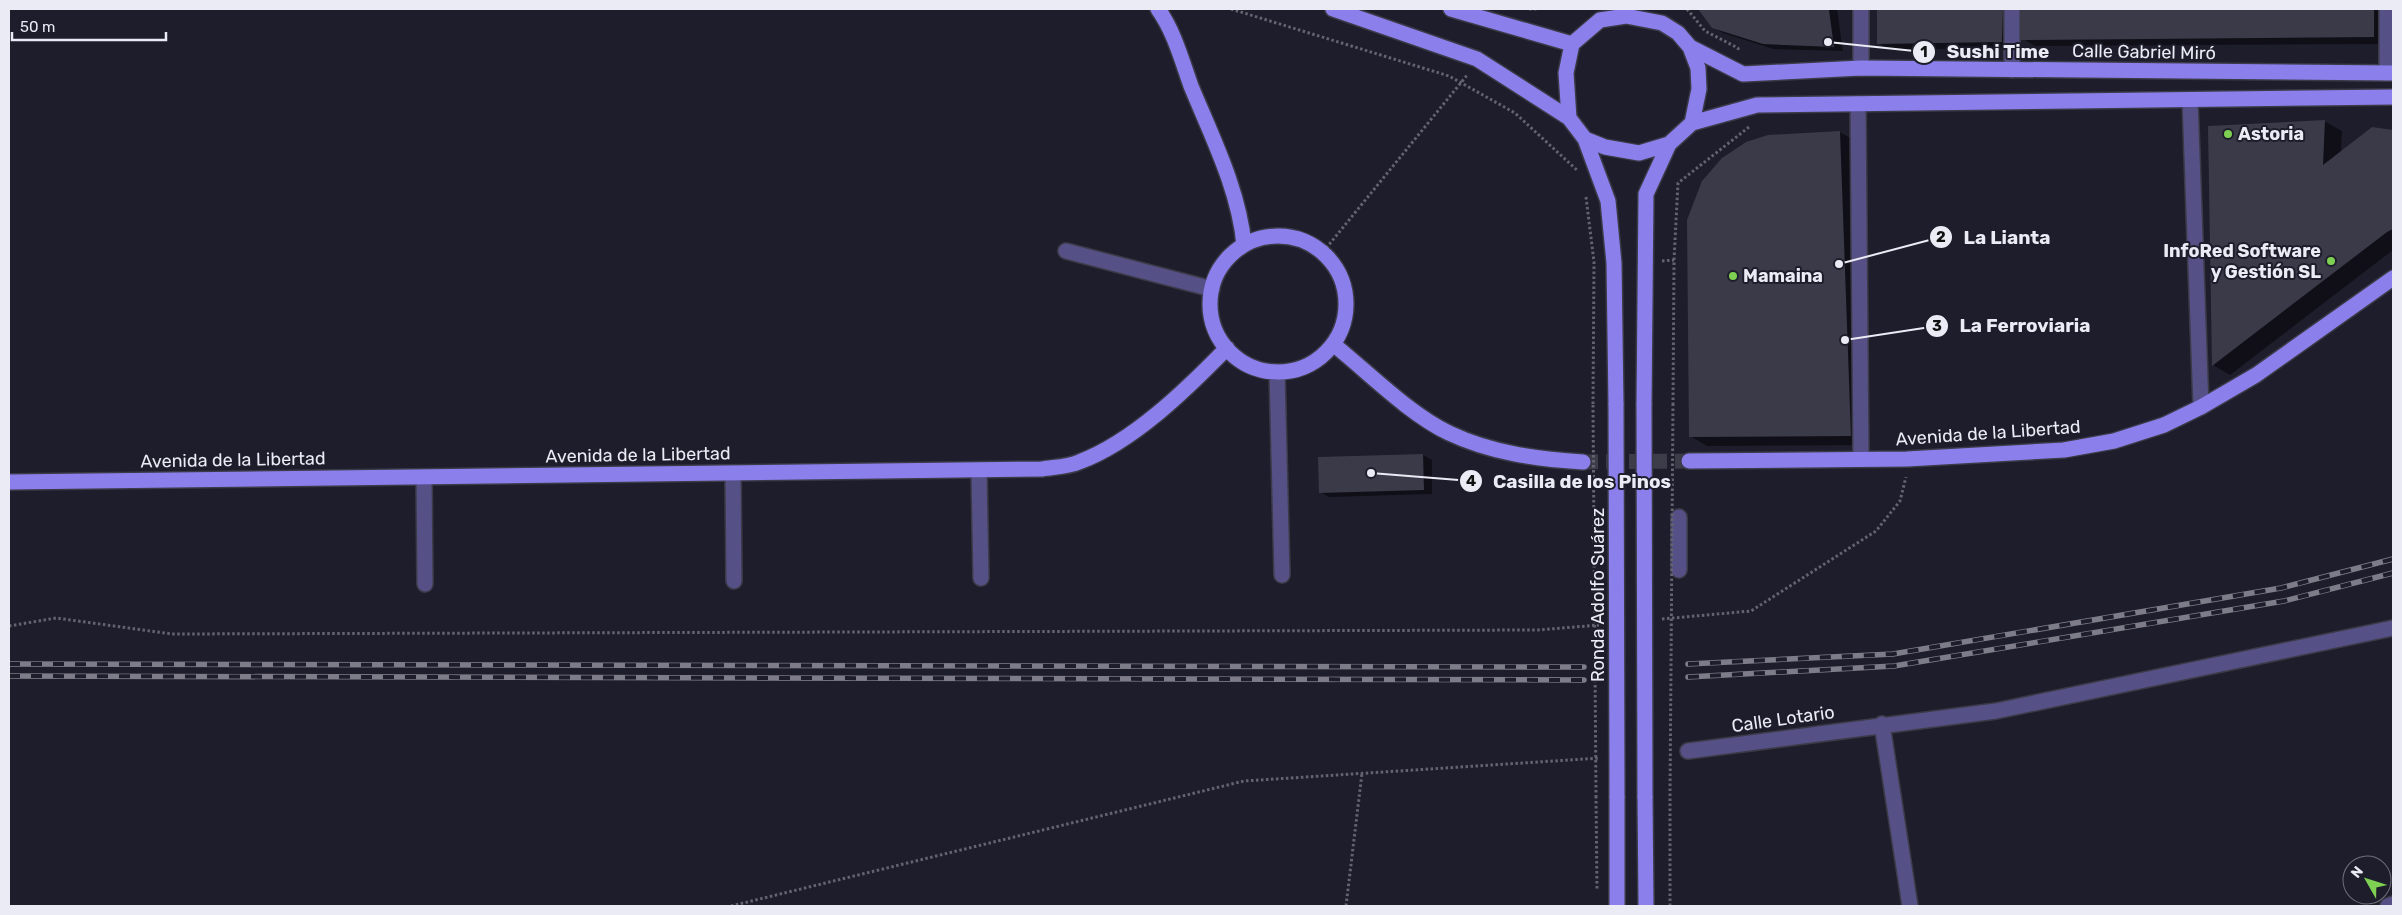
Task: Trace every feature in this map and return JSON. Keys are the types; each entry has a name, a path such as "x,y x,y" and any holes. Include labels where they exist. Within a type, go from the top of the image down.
{"main road":[{"path":"1158,9 1175,44 1231,186 1240,214 1244,245"},
{"path":"1333,9 1477,59 1569,118 1585,139 1605,148 1639,153 1669,144"},
{"path":"1451,9 1572,44"},
{"path":"1569,118 1566,74 1572,44 1602,15 1660,16 1690,47 1698,68 1699,89 1692,123"},
{"name":"Calle Gabriel Miró","path":"1690,47 1743,74 1861,68 2390,73"},
{"path":"1646,906 1644,405 1646,194 1669,144 1692,123 1757,105 2393,97"},
{"name":"Ronda Adolfo Suárez","path":"1585,139 1608,201 1614,263 1617,906"},
{"path":"1285,236 1305,241 1323,252 1339,272 1346,296 1344,321 1333,344 1318,360 1298,369 1277,372 1258,369 1241,361 1227,348 1216,330 1212,317 1212,289 1219,271 1230,256 1244,245 1264,237 1285,236"},
{"name":"Avenida de la Libertad","path":"1689,461 1908,459 2064,450 2114,440 2164,425 2201,407 2256,375 2393,278"},
{"path":"1333,344 1416,412 1448,432 1510,454 1583,462"},
{"name":"Avenida de la Libertad","path":"9,482 1042,469 1078,463 1116,444 1160,410 1227,348"}],"street":[{"path":"1861,9 1861,68"},
{"path":"2012,9 2012,70"},
{"path":"2387,9 2390,73"},
{"path":"2190,100 2201,407"},
{"path":"1858,104 1861,459"},
{"path":"1066,251 1212,289"},
{"path":"1277,372 1282,575"},
{"path":"979,471 981,578"},
{"path":"733,473 734,581"},
{"path":"424,477 425,584"},
{"path":"1679,516 1679,570"},
{"name":"Calle Lotario","path":"1688,751 1882,724 1996,711 2393,628"},
{"path":"1882,724 1910,906"},
{"path":"2388,906 2393,904"}],"path":[{"path":"1231,9 1449,76 1514,113 1583,176"},
{"path":"1529,9 1537,9"},
{"path":"1323,252 1462,83"},
{"path":"1670,906 1674,260 1678,183 1749,128 1747,107"},
{"path":"1586,195 1594,262 1593,405 1597,897"},
{"path":"1655,620 1751,612 1876,532 1900,501 1908,472 1908,459"},
{"path":"9,626 56,618 172,634 1538,630 1607,624"},
{"path":"1662,754 1688,751"},
{"path":"731,906 1244,781 1602,758"},
{"path":"1346,906 1362,773"}],"building":[{"path":"1698,9 1829,10 1834,47 1763,44 1712,28"},
{"path":"1877,9 2003,9 2002,42 1877,44"},
{"path":"2021,9 2374,9 2374,37 2021,40"},
{"path":"2325,120 2323,165 2372,127 2393,130 2393,229 2212,366 2208,126"},
{"path":"1840,131 1851,436 1689,437 1687,220 1702,181 1722,158 1746,142 1768,135"},
{"path":"1423,454 1424,490 1319,493 1318,457"}],"tunnel":[{"path":"1583,462 1689,461"}],"railway":[{"path":"1688,664 1893,654 2281,588 2393,559"},
{"path":"1688,677 1894,666 2284,601 2393,573"},
{"path":"9,664 1584,667"},
{"path":"9,676 1584,680"}],"place":[{"name":"Sushi Time","path":"1828,42"},
{"name":"Astoria","path":"2228,134"},
{"name":"InfoRed Software y Gestión SL","path":"2331,261"},
{"name":"La Lianta","path":"1839,264"},
{"name":"Mamaina","path":"1733,276"},
{"name":"La Ferroviaria","path":"1845,340"},
{"name":"Casilla de los Pinos","path":"1371,473"}]}
